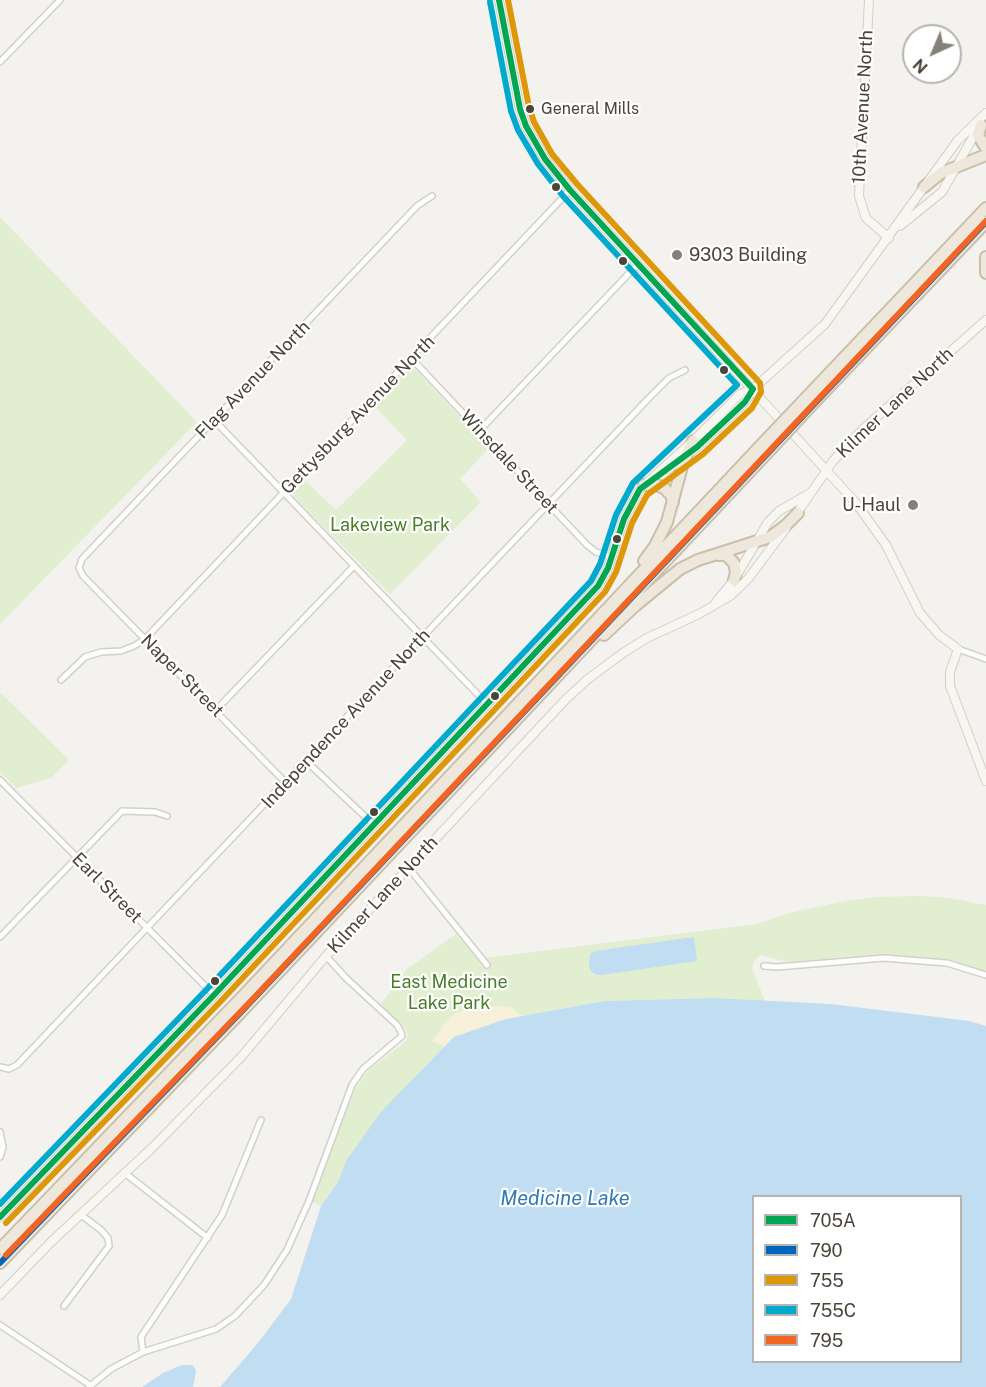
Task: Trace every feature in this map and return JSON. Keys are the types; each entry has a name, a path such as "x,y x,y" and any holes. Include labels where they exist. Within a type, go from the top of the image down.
{"highway":[{"path":"983,122 978,135 986,148"},
{"path":"924,187 940,173 986,155"},
{"path":"895,311 986,208"},
{"path":"0,1249 234,1006 581,637 895,311 986,222"},
{"path":"986,257 986,273"},
{"path":"581,637 655,546 667,522 685,457 693,441"},
{"path":"0,1263 245,1008 542,692 767,445"},
{"path":"644,485 659,486 668,491 673,502"},
{"path":"542,692 668,577 687,565 711,555 756,543 778,532 798,513"},
{"path":"711,555 729,558 735,567 734,580"}],"street":[{"path":"0,62 60,0"},
{"path":"499,0 515,92 526,126 545,159 570,190 856,503 886,544 920,614 939,635 958,649 986,659"},
{"name":"10th Avenue North","path":"869,0 859,196 868,221 889,238"},
{"path":"644,485 685,457 745,402 753,389 825,324 962,136 986,113"},
{"path":"889,238 908,218 938,196 948,184 983,122"},
{"name":"Gettysburg Avenue North","path":"145,639 570,190"},
{"name":"Flag Avenue North","path":"79,568 82,559 417,206 432,196"},
{"path":"480,430 638,264"},
{"name":"Kilmer Lane North","path":"0,1295 80,1214 126,1174 242,1056 326,956 566,699 609,662 647,638 730,596 748,579 798,513 833,461 861,430 986,320"},
{"name":"Winsdale Street","path":"412,359 587,545 596,552 612,557"},
{"name":"Independence Avenue North","path":"0,1067 9,1069 17,1065 662,385 669,378 685,370"},
{"path":"0,1217 374,825 597,586 612,557 629,507 644,485 740,394 753,389"},
{"path":"214,420 487,704"},
{"name":"Kilmer Lane North","path":"711,607 734,580 768,522 778,511 812,492"},
{"path":"216,710 354,566"},
{"name":"Naper Street","path":"79,568 83,576 286,783"},
{"path":"61,680 85,657 101,652 121,651 145,639"},
{"path":"958,649 950,672 950,686 986,781"},
{"path":"306,761 374,825"},
{"name":"Earl Street","path":"0,780 214,994"},
{"path":"0,791 5,785"},
{"path":"0,937 122,812 155,812 167,816"},
{"path":"408,867 487,965"},
{"path":"0,1325 89,1386 111,1369 143,1352 216,1329 235,1316 251,1300 287,1250 299,1225 352,1085 363,1069 399,1040 402,1032 326,956"},
{"path":"764,966 777,967 884,958 947,963 986,975"},
{"path":"143,1352 141,1337 145,1329 222,1215 261,1120"},
{"path":"0,1132 3,1147 0,1156"},
{"path":"126,1174 208,1238"},
{"path":"64,1306 109,1246 108,1238 101,1230 80,1214"}],"green space":[{"path":"0,217 197,422 0,624"},
{"name":"Lakeview Park","path":"406,369 415,369 489,448 460,479 481,502 390,594 294,497 293,490 304,479 336,510 407,440 373,405"},
{"path":"0,692 69,760 51,778 16,788 0,772"},
{"name":"East Medicine Lake Park","path":"877,897 950,898 986,905 986,971 946,959 882,954 787,962 761,955 754,961 752,968 765,1001 715,998 605,1001 506,1019 454,1037 346,1161 338,1182 321,1206 312,1202 356,1088 369,1070 406,1041 408,1035 405,1028 380,1005 407,969 456,934 477,959 757,924 789,913 846,901"}],"sand":[{"path":"482,1005 511,1007 522,1016 506,1019 454,1037 444,1047 432,1041 455,1014"}],"water":[{"path":"694,937 697,961 602,975 591,971 589,966 590,954 595,951"},
{"name":"Medicine Lake","path":"715,998 831,1004 969,1021 986,1026 986,1387 220,1387 258,1343 291,1299 321,1206 338,1182 346,1161 381,1112 454,1037 506,1019 605,1001"},
{"path":"182,1365 192,1365 195,1368 193,1387 142,1387 163,1373"}],"transit line":[{"name":"705A","path":"499,0 520,109 526,126 545,159 570,190 753,389"},
{"name":"755","path":"6,1223 221,1001 605,592 616,572 632,523 647,495 703,454 752,408 761,392 760,383 552,154 534,122 529,107 508,0"},
{"name":"755C","path":"0,1204 207,989 591,581 600,564 616,515 633,483 737,385 563,196 538,164 518,130 511,111 490,2"},
{"name":"795","path":"6,1255 249,1003 986,221"},
{"name":"790","path":"0,1263 245,1008 986,222"},
{"name":"705A","path":"0,1217 214,995 598,586 608,568 624,519 640,489 697,447 745,402 753,389"}],"place":[{"name":"General Mills","path":"530,109"},
{"name":"9303 Building","path":"677,255"},
{"name":"U-Haul","path":"913,505"}]}
